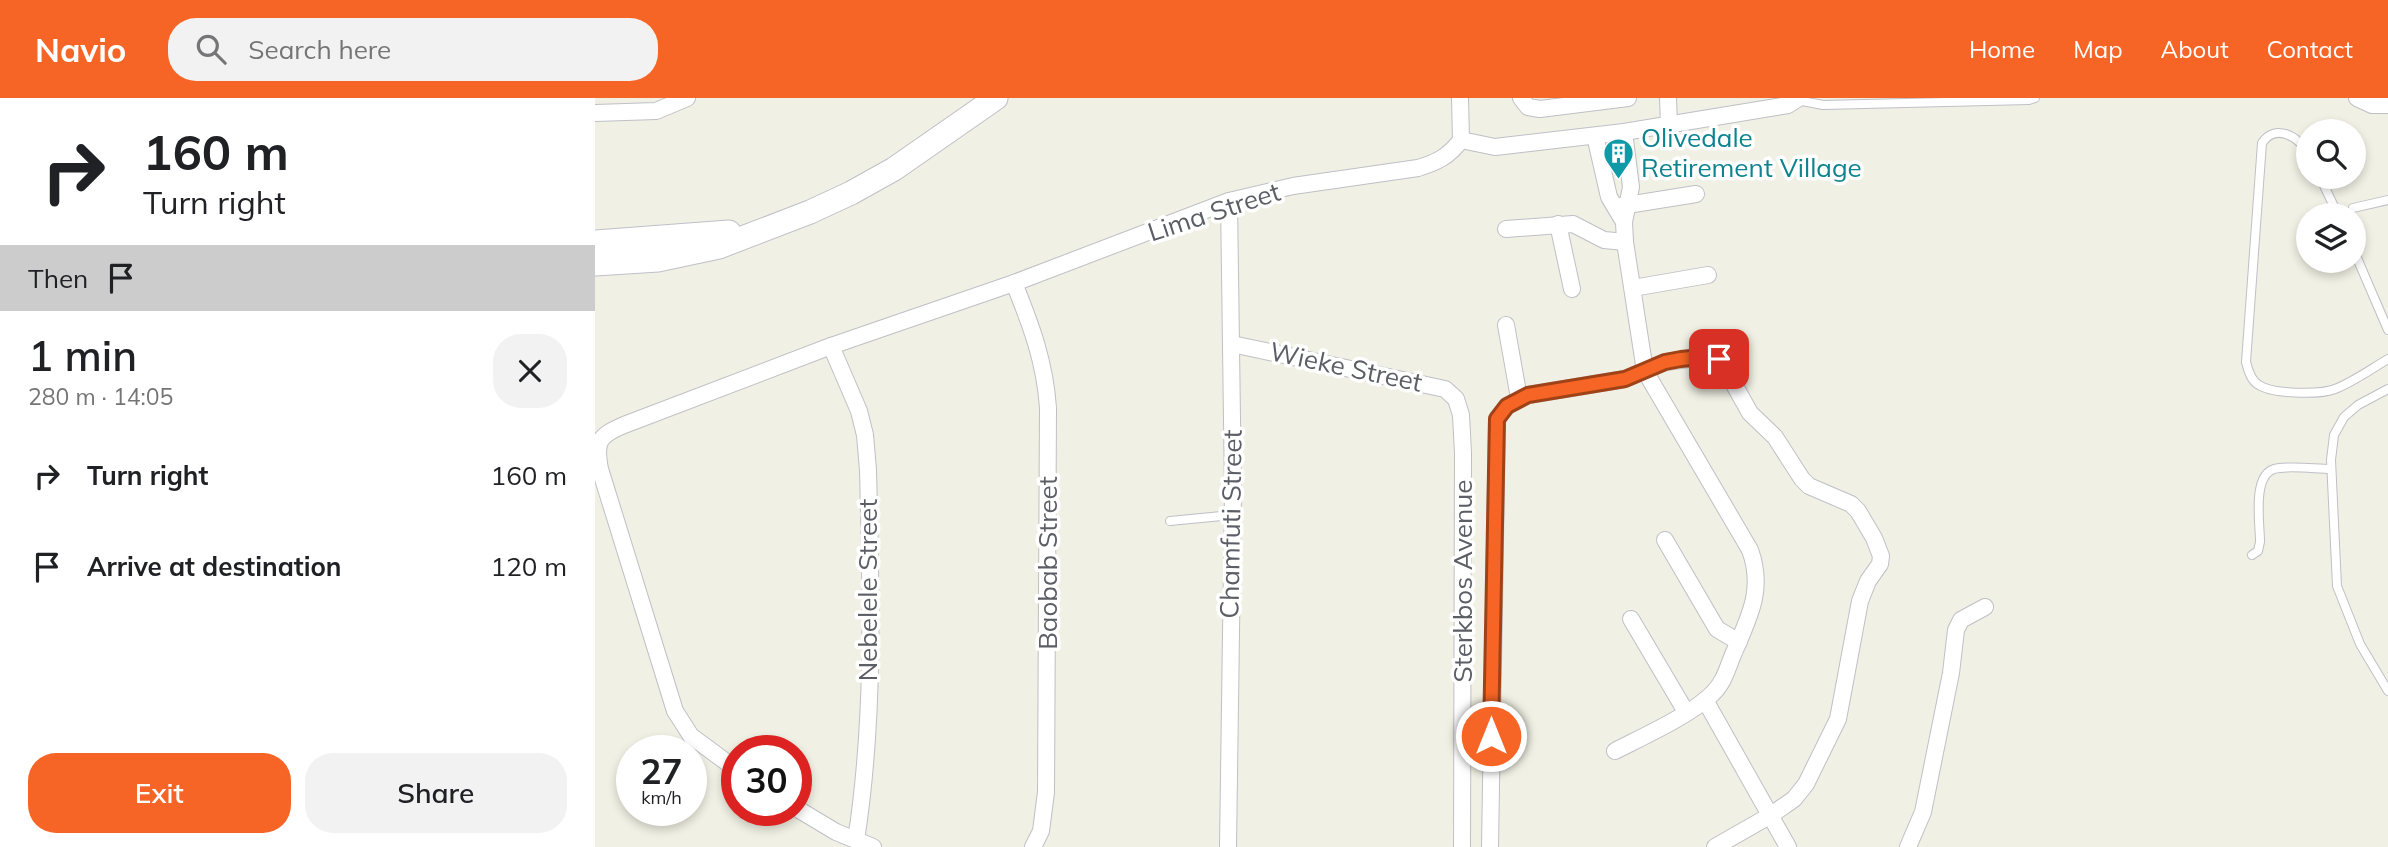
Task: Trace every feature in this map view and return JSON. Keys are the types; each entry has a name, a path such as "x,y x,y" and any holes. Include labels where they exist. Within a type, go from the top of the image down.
{"street":[{"path":"595,113 656,111 687,98"},
{"path":"595,264 658,260 719,247 810,212 894,169 996,98"},
{"path":"1460,98 1461,140 1495,147 1669,125 1788,105 1798,99"},
{"path":"1521,98 1528,107 1540,109 1628,98"},
{"path":"1668,98 1669,125"},
{"path":"2357,98 2372,104 2388,105"},
{"path":"1615,751 1706,700 1721,683 1755,597 1755,565 1750,550 1645,371 1621,206 1631,187 1624,132"},
{"path":"1595,136 1609,197 1621,206 1696,194"},
{"name":"Lima Street","path":"721,759 691,736 678,718 668,692 600,469 597,446 604,435 831,346 1014,282 1229,201 1293,186 1438,162 1451,153 1461,140"},
{"name":"Chamfuti Street","path":"1228,847 1232,515 1229,201"},
{"path":"1558,224 1572,289"},
{"path":"1506,229 1573,224 1604,240 1625,242"},
{"path":"595,242 763,229"},
{"path":"1633,288 1708,275"},
{"name":"Baobab Street","path":"1014,282 1038,346 1046,380 1048,408 1045,792 1041,831 1033,847"},
{"path":"1506,325 1519,398"},
{"name":"Wieke Street","path":"1232,344 1415,381 1445,389 1455,399"},
{"name":"Nebelele Street","path":"831,346 859,411 865,435 868,470 867,711 861,807 856,840"},
{"path":"1490,847 1497,419 1507,406 1519,398 1625,379 1665,362 1712,356 1719,359 1750,413 1775,437 1802,479 1809,486 1851,504 1858,512 1879,548 1880,564 1868,581 1860,601 1838,719 1806,784 1794,799 1771,815 1715,847"},
{"name":"Sterkbos Avenue","path":"1455,399 1461,415 1463,453 1462,847"},
{"path":"1665,540 1717,629 1739,642"},
{"path":"1908,847 1923,812 1951,673 1956,630 1961,620 1985,607"},
{"path":"1631,618 1686,712"},
{"path":"1706,700 1788,847"},
{"path":"812,818 836,832 873,847"}],"lane":[{"path":"1798,99 1823,105 1899,100 2035,98"},
{"path":"2296,136 2271,135 2262,143 2246,362 2249,374 2256,384 2267,389 2324,393 2388,359"},
{"path":"2366,205 2388,200"},
{"path":"2363,273 2388,330"},
{"path":"2388,389 2358,405 2344,417 2334,435 2331,469 2337,586 2360,644 2388,691"},
{"path":"2252,555 2258,551 2260,542 2260,485 2264,475 2275,469 2331,469"},
{"path":"1170,521 1232,515"}],"place":[{"name":"Olivedale Retirement Village","path":"1618,180"}],"route":[{"path":"1491,736 1493,541 1497,419 1500,413 1519,398 1528,395 1625,379 1665,362 1712,356 1719,359"}]}
